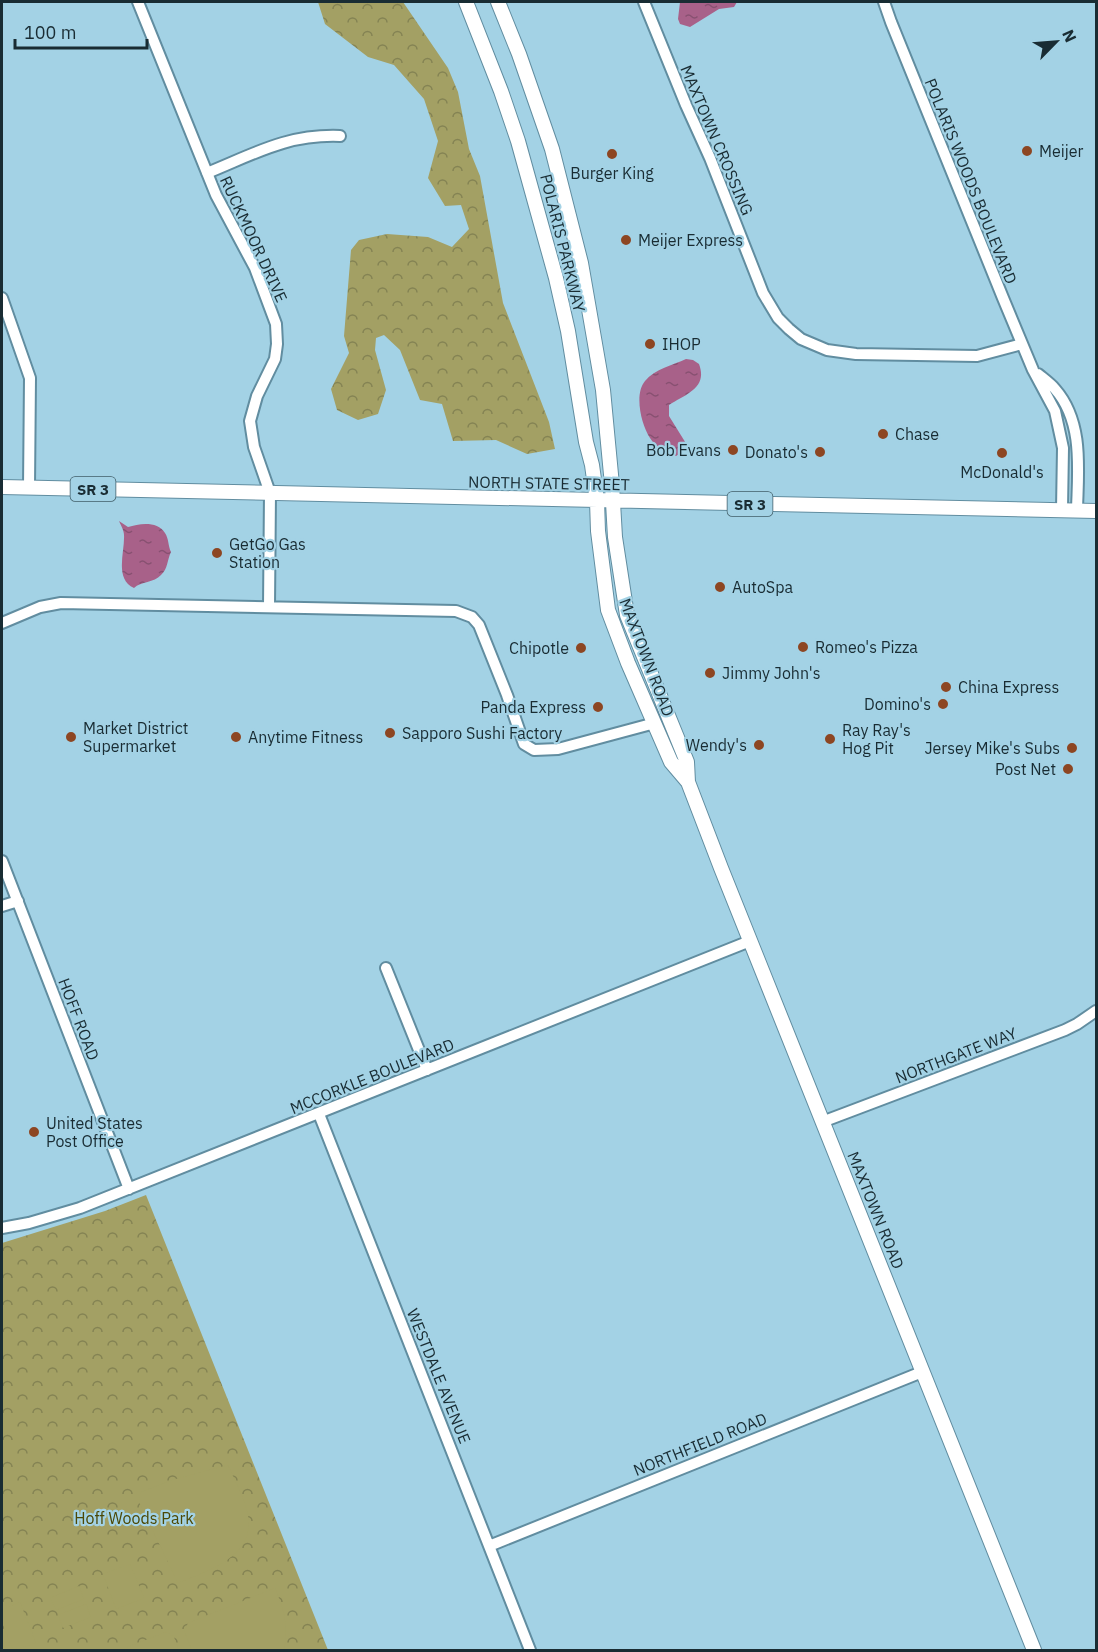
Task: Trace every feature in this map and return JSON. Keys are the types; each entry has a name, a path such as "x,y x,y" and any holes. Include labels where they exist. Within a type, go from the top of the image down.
{"main road":[{"name":"POLARIS PARKWAY","path":"466,2 501,91 542,222 568,331 597,501"},
{"name":"POLARIS PARKWAY","path":"498,2 552,149 581,263 603,390 613,501"},
{"name":"NORTH STATE STREET","path":"2,487 1096,511"},
{"name":"MAXTOWN ROAD","path":"597,501 598,531 608,610 628,663 671,762 688,782"},
{"name":"MAXTOWN ROAD","path":"613,501 615,537 627,615 687,762 688,782 1034,1650"},
{"path":"628,663 637,667 662,717 671,723"}],"street":[{"name":"RUCKMOOR DRIVE","path":"138,2 207,173 220,203 255,268 276,324 277,352 272,368 254,403 250,422 254,447 270,493 269,607"},
{"name":"MAXTOWN CROSSING","path":"644,2 710,158 763,293 778,318 789,329 801,339 827,350 856,354 977,356 1022,344"},
{"name":"POLARIS WOODS BOULEVARD","path":"884,2 1022,344 1055,411 1063,448 1062,509"},
{"path":"207,173 250,153 285,141 312,136 340,136"},
{"path":"2,298 30,378 28,488"},
{"name":"POLARIS WOODS BOULEVARD","path":"1033,370 1056,390 1068,409 1075,430 1078,452 1077,510"},
{"path":"2,623 40,607 61,603 456,610 472,617 482,632 524,744 534,750 558,749 654,723"},
{"name":"HOFF ROAD","path":"2,861 129,1189"},
{"path":"2,906 18,901"},
{"name":"MCCORKLE BOULEVARD","path":"2,1228 57,1216 129,1189 750,941"},
{"path":"386,968 427,1070"},
{"name":"NORTHGATE WAY","path":"822,1122 1065,1030 1096,1011"},
{"name":"WESTDALE AVENUE","path":"319,1114 530,1650"},
{"name":"NORTHFIELD ROAD","path":"489,1546 922,1372"}],"green space":[{"path":"318,2 403,2 448,68 458,92 469,149 480,176 503,303 549,422 555,449 527,454 496,440 453,441 442,404 420,400 400,350 384,335 376,338 375,350 386,390 378,414 358,420 337,410 331,389 349,353 344,336 351,250 359,240 387,234 428,237 452,247 469,229 461,205 445,206 428,178 438,141 424,99 394,65 368,57 325,24"},
{"name":"Hoff Woods Park","path":"146,1195 328,1650 2,1650 2,1243 105,1211"},
{"path":"228,1465 246,1508 249,1523 247,1535 242,1546 224,1562 178,1583 139,1502 141,1492 172,1480"},
{"path":"130,1564 144,1598 116,1609 103,1574"},
{"path":"79,1586 84,1599 56,1610 50,1598"},
{"path":"275,1588 285,1618 284,1650 192,1650 184,1631 188,1623"},
{"path":"20,1602 36,1643 13,1650 2,1622 2,1610"},
{"path":"86,1604 91,1617 63,1628 58,1615"},
{"path":"166,1632 174,1637 179,1650 120,1650"}],"water":[{"path":"680,2 737,2 734,7 719,9 690,27 680,24 678,19"},
{"path":"686,359 699,364 701,372 698,385 669,405 669,416 687,445 686,450 676,456 662,450 650,438 644,425 639,401 645,381 654,373"},
{"path":"119,521 128,527 143,524 158,526 165,533 171,552 165,570 158,578 134,588 128,584 122,572 124,535"}],"place":[{"name":"Meijer","path":"1027,151"},
{"name":"Burger King","path":"612,154"},
{"name":"Meijer Express","path":"626,240"},
{"name":"IHOP","path":"650,344"},
{"name":"Chase","path":"883,434"},
{"name":"Bob Evans","path":"733,450"},
{"name":"Donato's","path":"820,452"},
{"name":"McDonald's","path":"1002,453"},
{"name":"GetGo Gas Station","path":"217,553"},
{"name":"AutoSpa","path":"720,587"},
{"name":"Romeo's Pizza","path":"803,647"},
{"name":"Chipotle","path":"581,648"},
{"name":"Jimmy John's","path":"710,673"},
{"name":"China Express","path":"946,687"},
{"name":"Domino's","path":"943,704"},
{"name":"Panda Express","path":"598,707"},
{"name":"Sapporo Sushi Factory","path":"390,733"},
{"name":"Market District Supermarket","path":"71,737"},
{"name":"Anytime Fitness","path":"236,737"},
{"name":"Ray Ray's Hog Pit","path":"830,739"},
{"name":"Wendy's","path":"759,745"},
{"name":"Jersey Mike's Subs","path":"1072,748"},
{"name":"Post Net","path":"1068,769"},
{"name":"United States Post Office","path":"34,1132"}]}
